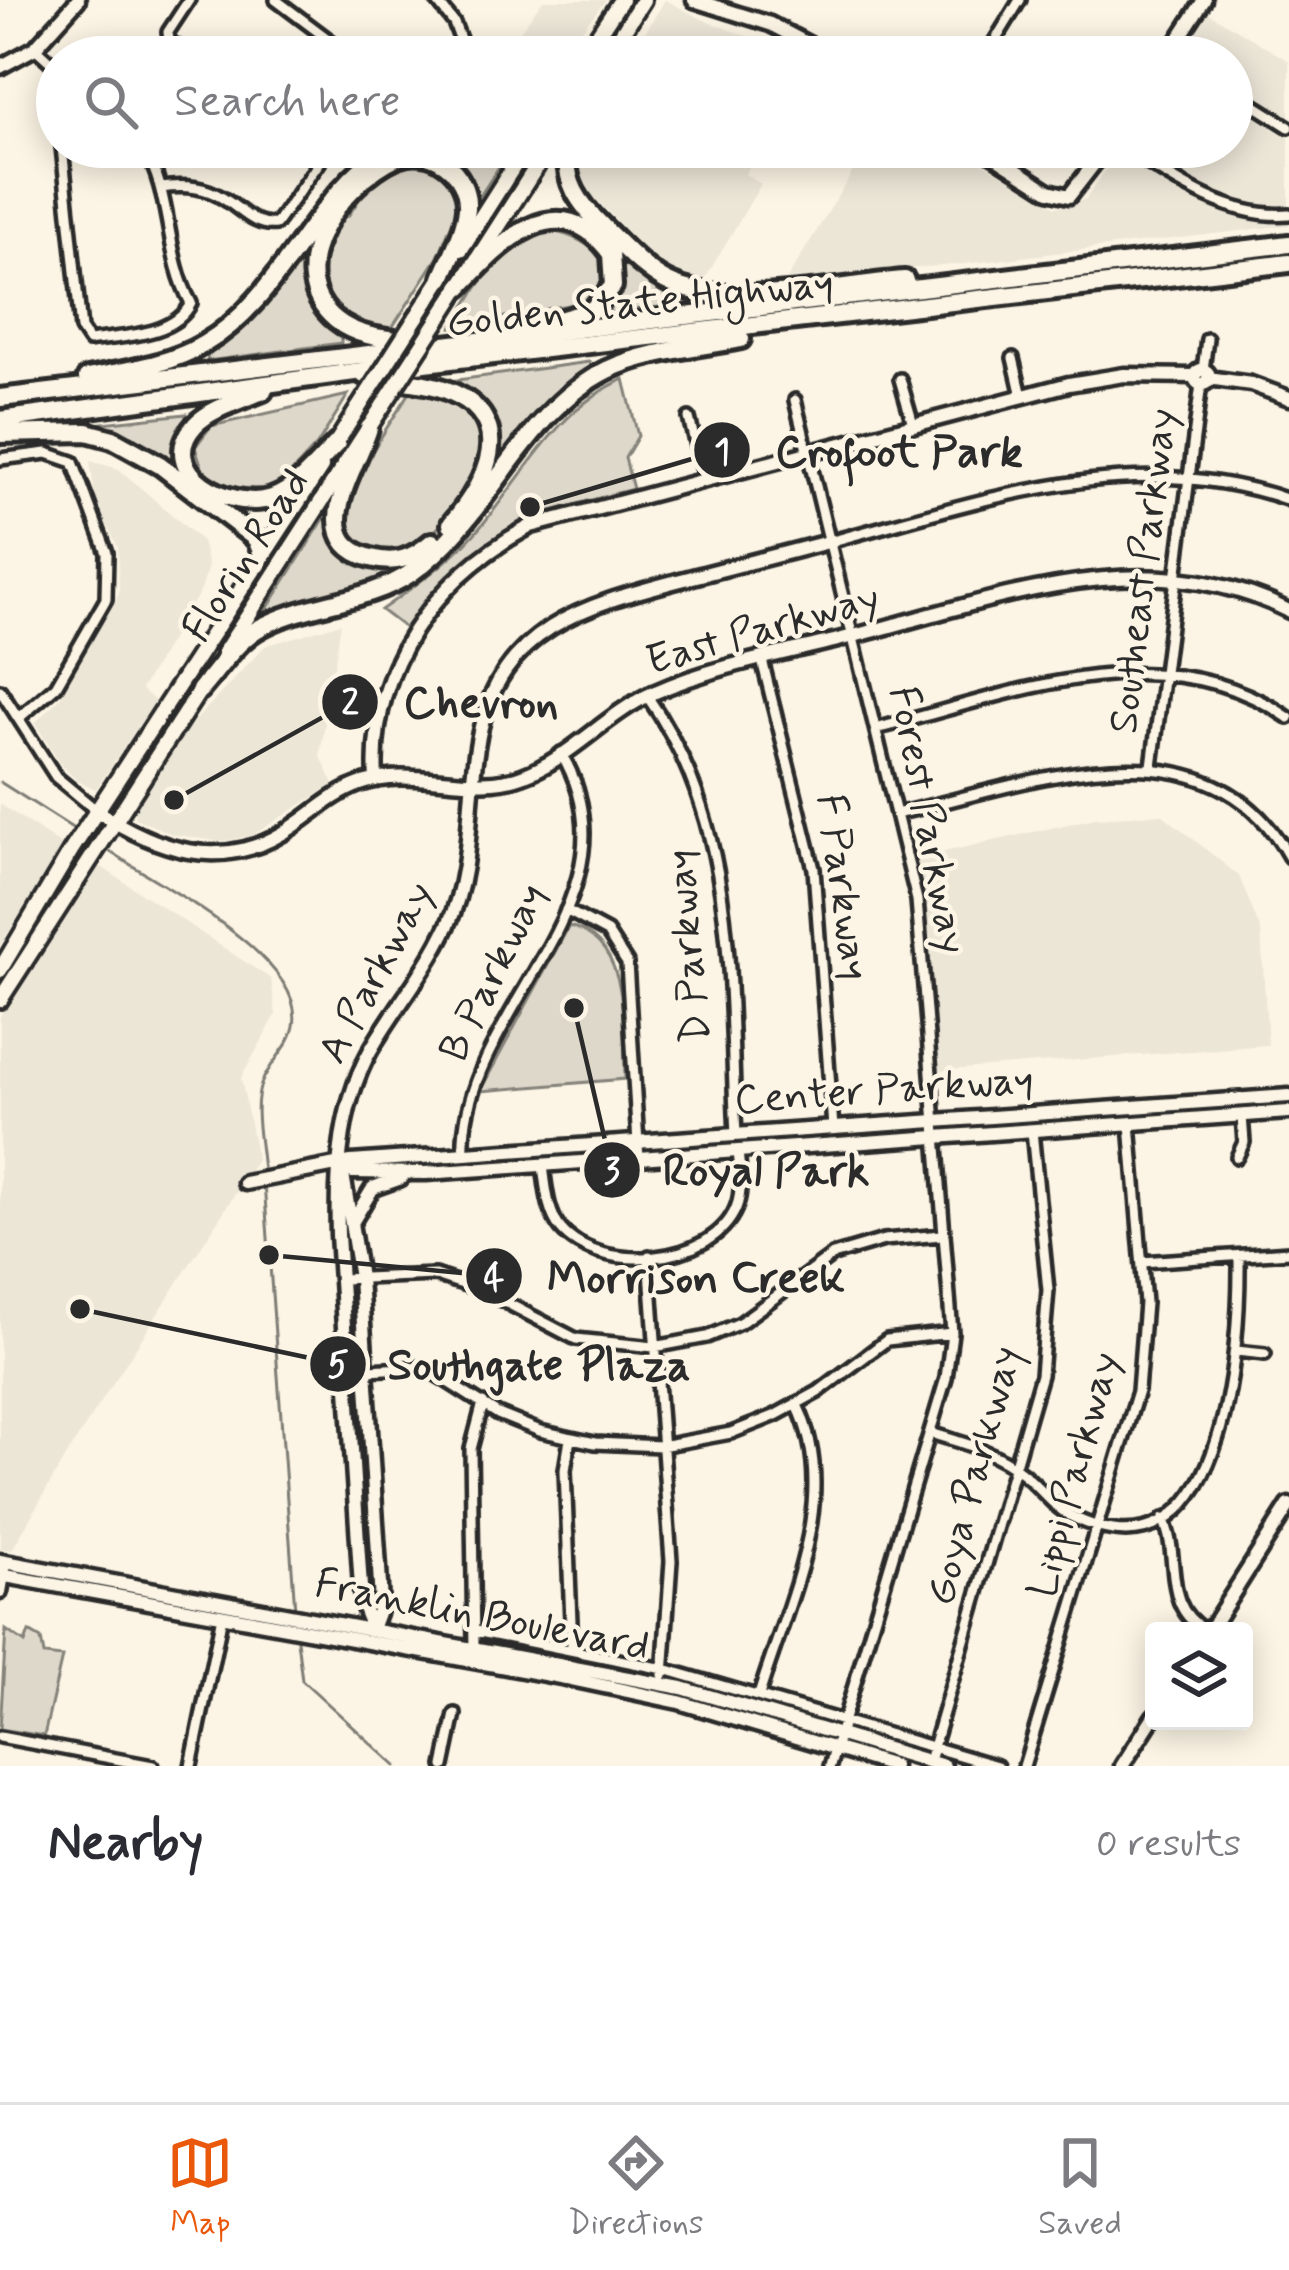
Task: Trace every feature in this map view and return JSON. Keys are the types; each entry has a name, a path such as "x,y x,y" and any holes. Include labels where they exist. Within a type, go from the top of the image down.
{"highway":[{"path":"0,396 151,365 206,344 250,304 363,168"},
{"path":"381,168 344,201 314,247 314,286 335,320 370,336 440,346"},
{"path":"442,278 467,207 458,175 448,168"},
{"path":"566,168 587,211 648,270 682,288 720,296 922,278 965,284"},
{"path":"460,287 508,237 545,222 584,229 611,254 613,286 602,303 496,340"},
{"name":"Golden State Highway","path":"0,396 1289,244"},
{"name":"Golden State Highway","path":"0,420 1289,263"},
{"path":"200,691 260,628 378,589 433,556 475,514 552,412 593,378 649,356 819,322"},
{"path":"358,373 453,392 469,403 489,436 487,476 478,493 451,526 418,554 400,560 362,556 338,524 338,502 369,428"},
{"path":"284,382 196,424 184,454 192,476 221,496 254,502 291,488 337,443"},
{"path":"0,434 87,432 137,451 256,539 262,554 258,565"}],"main road":[{"path":"596,36 621,0"},
{"path":"620,36 643,0"},
{"name":"Florin Road","path":"0,970 97,811 513,168"},
{"name":"Florin Road","path":"0,1000 536,168"}],"street":[{"path":"46,36 78,0"},
{"path":"168,36 189,0"},
{"path":"276,0 324,36"},
{"path":"436,0 459,36"},
{"path":"694,0 793,36"},
{"path":"998,36 1020,0"},
{"path":"1182,36 1204,0"},
{"path":"0,67 35,48"},
{"path":"1253,104 1289,127"},
{"path":"64,168 84,336 89,340 151,331 175,321 190,303 172,257 161,188 152,168"},
{"path":"161,188 208,188 224,195 249,218 276,224 317,168"},
{"path":"1013,168 1049,191 1069,196 1091,168"},
{"path":"1160,168 1220,202 1260,216 1289,214"},
{"name":"Southeast Parkway","path":"1152,766 1207,339"},
{"path":"1012,358 1022,396"},
{"path":"376,780 377,710 390,670 416,630 481,559 543,520 1022,396 1124,375 1202,377 1251,384 1289,398"},
{"path":"900,379 913,424"},
{"name":"Forest Parkway","path":"795,400 900,813 923,946 933,1139 952,1334 930,1433 830,1766"},
{"path":"689,418 704,478"},
{"path":"0,459 47,453 73,462 110,574 103,607 73,661 44,699 20,717"},
{"path":"832,541 1069,481 1190,477 1289,500"},
{"name":"A Parkway","path":"372,1635 362,1603 341,1280 337,1190 345,1117 355,1081 449,922 462,881 478,738 493,694 524,649 551,625 601,602 832,541"},
{"name":"East Parkway","path":"0,690 56,777 97,811 178,851 227,854 271,840 328,800 376,780 423,776 473,782 524,776 647,696 762,659 1078,580 1177,578 1240,591 1289,611"},
{"name":"F Parkway","path":"762,659 814,869 833,1128"},
{"path":"878,728 1090,675 1164,672 1226,686 1289,718"},
{"name":"D Parkway","path":"647,696 697,783 718,857 736,1135"},
{"name":"B Parkway","path":"464,1154 481,1069 545,960 566,910 582,815 577,785 561,752"},
{"path":"900,813 1106,768 1152,766 1201,778 1233,794 1261,818 1289,857"},
{"path":"566,910 607,932 627,963 639,1160"},
{"name":"Center Parkway","path":"245,1183 280,1174 464,1154 1289,1096"},
{"name":"Center Parkway","path":"342,1167 353,1172 426,1173 1289,1112"},
{"path":"1238,1157 1244,1142 1242,1116"},
{"name":"Lippi Parkway","path":"1024,1766 1100,1526 1140,1376 1142,1262 1130,1124"},
{"name":"Goya Parkway","path":"931,1754 1035,1402 1048,1319 1033,1131"},
{"path":"543,1166 550,1209 563,1232 604,1252 649,1256 695,1245 729,1220 740,1196 738,1152"},
{"name":"A Parkway","path":"342,1167 360,1278 381,1605 372,1635"},
{"path":"352,1222 373,1188 426,1173"},
{"path":"341,1280 435,1275 484,1292 576,1339 654,1347 740,1323 833,1255 884,1240 941,1235"},
{"path":"1142,1262 1289,1252"},
{"path":"649,1256 672,1591 661,1684"},
{"path":"930,1433 984,1450 1014,1467 1059,1508 1100,1526 1126,1529 1163,1519 1188,1498 1206,1471 1236,1351 1239,1257"},
{"path":"348,1371 424,1367 519,1423 570,1439 662,1446 731,1433 797,1405 886,1340 952,1334"},
{"path":"1236,1351 1264,1354"},
{"path":"474,1647 470,1461 483,1403"},
{"path":"759,1695 815,1504 816,1461 797,1405"},
{"path":"570,1439 566,1470 572,1647"},
{"path":"1213,1622 1287,1512"},
{"path":"1163,1519 1178,1602 1191,1622"},
{"path":"0,1592 2,1568"},
{"name":"Franklin Boulevard","path":"2,1568 272,1609 334,1621 372,1635 661,1684"},
{"name":"Franklin Boulevard","path":"2,1568 329,1636 372,1635 474,1647 661,1684 839,1734 931,1754 944,1766"},
{"path":"191,1766 222,1616"},
{"path":"475,1631 572,1647 661,1684 759,1695 839,1734"},
{"path":"443,1766 454,1714"},
{"path":"1122,1766 1145,1730"},
{"name":"Franklin Boulevard","path":"839,1734 893,1766"},
{"path":"0,1737 153,1766"},
{"path":"91,1766 94,1754"},
{"path":"931,1754 997,1766"}],"shaded area":[{"path":"543,0 606,0 576,36 525,36 521,30"},
{"path":"665,0 747,36 643,36"},
{"path":"1209,13 1247,36 1194,36"},
{"path":"1253,39 1289,61 1289,225 964,264 787,279 855,168 991,168 1056,207 1086,199 1107,168 1253,168"},
{"path":"395,168 432,168 446,174 459,205 438,257 390,331 344,320 331,309 320,277 339,217 348,216 367,188"},
{"path":"445,168 498,168 478,199 467,180"},
{"path":"749,168 745,174 761,184 702,284 656,261 588,191 580,169"},
{"path":"541,231 573,237 598,255 606,278 600,291 586,303 452,327 500,259"},
{"path":"297,253 302,256 302,281 309,302 341,336 341,343 208,361 206,350"},
{"path":"624,256 685,295 687,304 609,313 617,259"},
{"path":"589,362 592,370 549,404 501,468 496,465 497,448 477,400 457,380"},
{"path":"624,379 638,436 625,458 633,489 557,511 504,534 460,570 406,629 381,610 471,537 562,424 601,391"},
{"path":"411,391 458,403 478,429 478,464 461,501 434,532 402,550 370,550 345,524 349,505 370,454"},
{"path":"348,395 317,445 276,489 231,488 204,473 195,447 211,426"},
{"path":"186,414 180,466 174,469 139,444 102,430 102,423"},
{"path":"90,461 119,469 202,541 208,566 201,590 141,689 155,701 96,789 77,781 59,762 35,723 60,698 119,593 118,547 96,504"},
{"path":"324,519 333,523 336,534 398,572 267,621 262,617"},
{"path":"341,623 320,755 334,784 253,835 221,842 172,834 135,818 135,808 177,740 265,646"},
{"path":"0,804 63,846 0,946"},
{"path":"1162,814 1239,876 1261,931 1268,1045 937,1071 917,858 1095,818"},
{"path":"97,864 271,979 276,1015 241,1078 257,1160 64,1459 12,1550 0,1549 0,1016"},
{"path":"569,926 604,949 614,968 623,1013 625,1079 480,1091"},
{"path":"6,1630 25,1643 29,1632 41,1639 44,1655 62,1657 44,1736 0,1729"}],"waterway":[{"path":"0,782 74,829"},
{"path":"109,851 225,926 278,975 292,1000 292,1034 259,1092 263,1173"},
{"path":"264,1183 295,1610"},
{"path":"296,1632 302,1680 396,1766"}],"place":[{"name":"Crofoot Park","path":"530,507"},
{"name":"Chevron","path":"174,800"},
{"name":"Royal Park","path":"574,1008"},
{"name":"Morrison Creek","path":"269,1255"},
{"name":"Southgate Plaza","path":"80,1309"}]}
